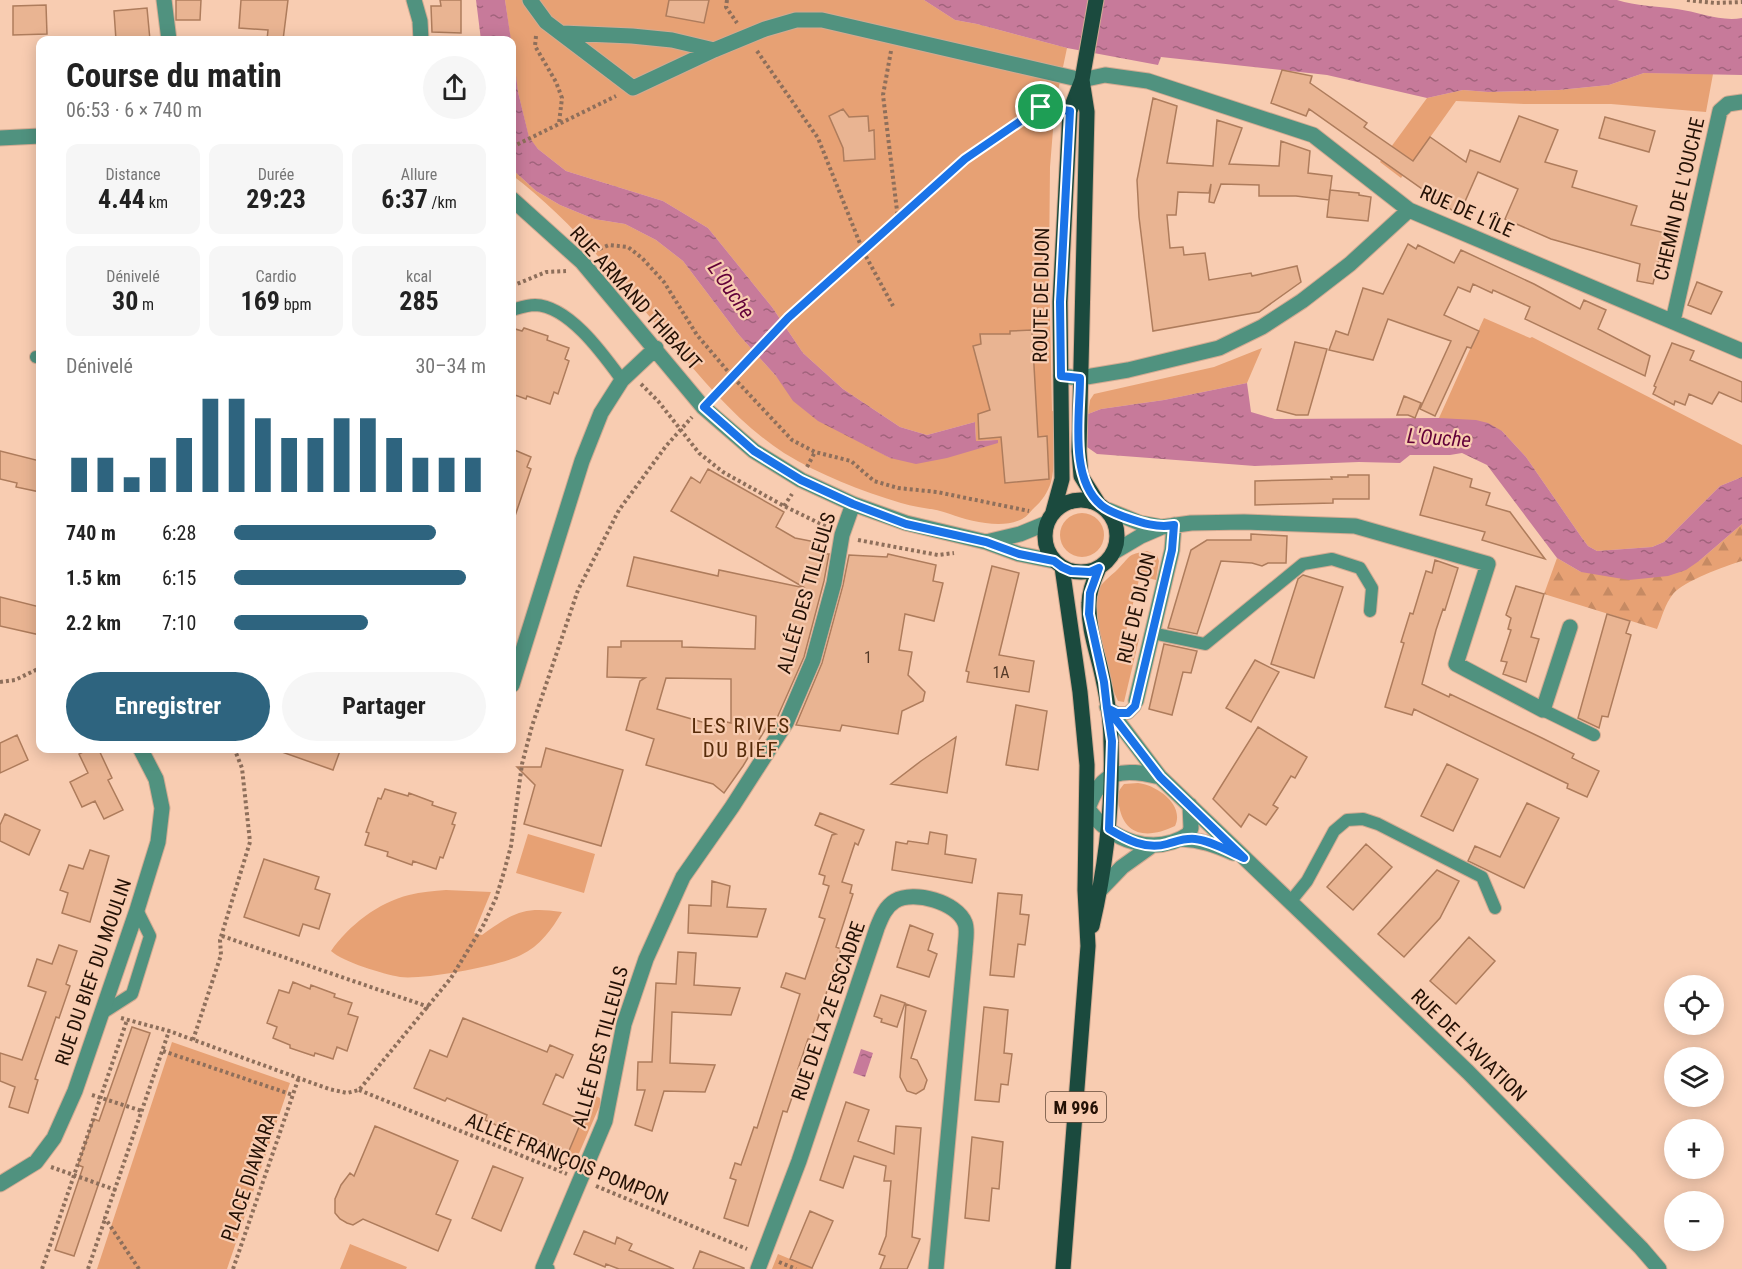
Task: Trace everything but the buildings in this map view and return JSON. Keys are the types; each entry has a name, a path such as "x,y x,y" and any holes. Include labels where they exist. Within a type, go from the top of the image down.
{"main road":[{"name":"ROUTE DE DIJON","path":"1050,517 1062,479 1060,302 1070,111 1082,80 1096,0"},
{"name":"ROUTE DE DIJON","path":"1082,80 1087,112 1079,450 1081,476 1103,507"},
{"path":"1074,500 1086,500 1103,507 1114,520 1118,531 1118,542 1108,561 1099,568 1080,573 1058,564 1048,553 1045,543 1044,533 1050,517 1063,504 1074,500"},
{"name":"M 996","path":"1058,564 1083,712 1088,809 1085,890 1088,946 1063,1269"},
{"path":"1099,568 1090,593 1089,614 1104,682 1107,708"},
{"name":"M 996","path":"1088,946 1100,890 1109,829 1112,741 1107,708"}],"street":[{"path":"164,0 168,36"},
{"path":"414,0 420,21 420,36"},
{"path":"530,0 546,22 633,88 747,36 796,20 822,20 1082,80"},
{"path":"562,33 672,40 714,50"},
{"name":"RUE DE L'ÎLE","path":"1082,80 1105,75 1148,81 1313,135 1409,210 1742,351"},
{"name":"CHEMIN DE L'OUCHE","path":"1673,321 1720,111 1728,104 1742,102"},
{"path":"0,138 36,136"},
{"name":"RUE ARMAND THIBAUT","path":"516,203 582,262 704,407 754,451 801,480 853,504 906,524 986,542 1019,554 1058,564"},
{"path":"1061,376 1080,378 1128,370 1219,348 1262,327 1302,302 1340,272 1409,210"},
{"path":"516,672 582,461 601,413 627,374 656,348"},
{"name":"ALLÉE DES TILLEULS","path":"547,1269 543,1268 605,1121 624,1024 646,959 683,877 732,807 786,723 813,660 834,583 842,535 853,504"},
{"path":"1103,507 1140,523 1168,526 1244,522 1355,526 1488,564 1456,664 1543,710 1570,627"},
{"name":"RUE ARMAND THIBAUT","path":"986,542 1020,534 1050,517"},
{"path":"1114,552 1141,536 1168,526"},
{"name":"RUE DE DIJON","path":"1136,701 1172,550 1168,526"},
{"path":"1100,890 1122,867 1150,847 1181,839 1189,834 1191,828 1190,805 1160,777 1107,708"},
{"name":"RUE DU BIEF DU MOULIN","path":"0,1184 36,1162 54,1138 75,1091 104,1012 158,842 162,808 156,779 143,753"},
{"path":"1150,847 1122,837 1094,817 1088,809 1099,785 1112,775 1141,773 1160,777"},
{"name":"RUE DE L'AVIATION","path":"1190,805 1468,1072 1659,1269"},
{"path":"1181,839 1212,843 1244,858"},
{"name":"RUE DE LA 2E ESCADRE","path":"761,1262 799,1161 877,928 885,910 896,900 912,897 932,899 952,908 965,924 936,1269"}],"lane":[{"path":"516,309 533,305 552,308 585,334 627,374"},
{"path":"1152,633 1205,644 1303,564 1332,559 1360,568 1372,588 1370,611"},
{"path":"1107,708 1117,713 1128,713 1135,706 1136,701"},
{"path":"1543,710 1594,735"},
{"path":"1290,902 1307,881 1334,831 1347,820 1363,819 1378,824 1482,877 1495,908"},
{"path":"104,1012 132,994 135,985 150,936 137,910"}],"path":[{"path":"728,0 726,7 818,138 863,250 893,306"},
{"path":"1687,0 1742,2"},
{"path":"546,22 536,34 535,45 556,81 562,98 559,123"},
{"path":"894,36 882,95 898,220"},
{"path":"516,145 633,88"},
{"path":"104,1012 169,1031 329,1089 347,1093 359,1090 451,978 484,924 496,898 511,846 522,764 532,726 578,590 619,510 638,482 680,429 704,407 731,375 788,318 965,159 1041,107 1070,111"},
{"path":"516,284 546,272 569,271 595,251 609,245 628,247 642,258 664,282 697,335 792,440 815,452 851,461 874,481 898,488 937,492 994,503 1050,517"},
{"path":"627,374 658,401 680,429"},
{"path":"0,682 15,680 36,671"},
{"path":"193,1040 221,955 222,936 250,842 242,768 236,753"},
{"path":"222,936 429,1006"},
{"path":"42,1269 127,1020"},
{"path":"88,1269 169,1031"},
{"name":"PLACE DIAWARA","path":"163,1051 293,1095"},
{"name":"PLACE DIAWARA","path":"233,1269 299,1077"},
{"name":"ALLÉE FRANÇOIS POMPON","path":"359,1090 579,1179 761,1262"},
{"path":"75,1091 142,1112"},
{"path":"36,1162 116,1190"},
{"path":"105,1218 139,1269"}],"green space":[{"path":"505,0 924,0 955,20 1067,48 1055,105 1050,167 1049,267 1052,411 1058,412 1057,436 1053,437 1050,486 1028,515 1012,523 994,524 907,505 826,475 784,453 753,430 725,404 686,361 598,256 535,193 516,178 516,173 536,191 560,205 594,219 625,224 656,240 683,261 739,335 776,376 858,440 890,458 997,440 976,441 975,422 927,435 900,427 843,389 803,353 772,307 708,228 663,201 566,171 538,149 529,138 516,78 516,36 510,36"},
{"path":"1644,73 1713,74 1706,112 1611,104 1456,101 1401,178 1380,162 1427,98 1463,90 1488,92 1559,90 1609,85"},
{"path":"1484,318 1532,337 1742,445 1742,477 1720,486 1664,542 1652,547 1597,551 1588,546 1526,457 1502,431 1439,418"},
{"path":"1262,348 1247,383 1164,400 1101,409 1088,414 1090,400 1094,394 1214,367"},
{"path":"1082,513 1097,520 1104,535 1097,550 1082,557 1067,550 1060,535 1067,520"},
{"path":"1742,524 1742,561 1705,574 1678,589 1668,602 1657,629 1544,594 1557,558 1581,572 1699,561"},
{"path":"1147,551 1157,555 1159,561 1156,580 1140,576 1125,635 1139,639 1124,702 1118,701 1105,663 1095,603 1097,593 1103,583 1130,556"},
{"path":"1138,783 1153,788 1167,797 1176,811 1175,826 1148,833 1133,830 1127,824 1122,817 1118,794 1124,784"},
{"path":"528,834 595,854 584,893 516,873"},
{"path":"446,890 491,892 474,933 482,935 502,921 519,913 537,910 562,912 545,936 528,951 496,964 461,971 400,977 354,963 331,951 355,924 387,903 414,894"},
{"path":"172,1042 290,1083 227,1269 97,1269"},
{"path":"593,1095 600,1098 600,1105 577,1158 569,1163 564,1162"},
{"path":"350,1244 407,1267 406,1269 340,1269"},
{"path":"778,1254 814,1269 772,1269"}],"water":[{"path":"476,0 505,0 510,36 480,36"},
{"path":"924,0 1617,0 1685,10 1718,18 1742,18 1742,75 1644,73 1609,85 1559,90 1488,92 1463,90 1427,98 1327,75 1161,57 1158,65 1067,48 955,20"},
{"name":"L'Ouche","path":"516,75 529,137 538,149 566,171 663,201 708,228 772,307 803,353 843,389 900,427 927,435 975,422 976,441 998,440 998,443 947,458 916,464 890,458 818,421 793,401 776,376 739,335 683,261 656,240 625,224 594,219 560,205 536,191 516,173"},
{"name":"L'Ouche","path":"1247,383 1251,412 1275,419 1439,418 1488,423 1502,431 1526,457 1588,546 1597,551 1652,547 1664,542 1720,486 1742,477 1742,524 1686,570 1668,576 1629,580 1581,572 1557,558 1487,465 1462,453 1410,455 1400,463 1359,462 1255,466 1097,454 1087,447 1088,414 1101,409 1164,400"},
{"path":"861,1049 873,1053 865,1077 853,1073"}],"district":[{"name":"LES RIVES DU BIEF","path":"741,738"}],"route":[{"path":"1041,107 965,159 788,318 731,375 704,407 754,451 801,480 853,504 906,524 986,542 1019,554 1054,561 1071,571 1090,572 1099,568 1090,593 1089,614 1104,682 1107,708 1160,777 1244,858 1212,843 1197,840 1181,839 1150,847 1122,837 1109,829 1112,741 1107,708 1117,713 1128,713 1135,706 1172,550 1174,525 1162,527 1140,523 1107,510 1098,503 1081,476 1080,378 1061,376 1060,302 1070,111 1041,107"}]}
